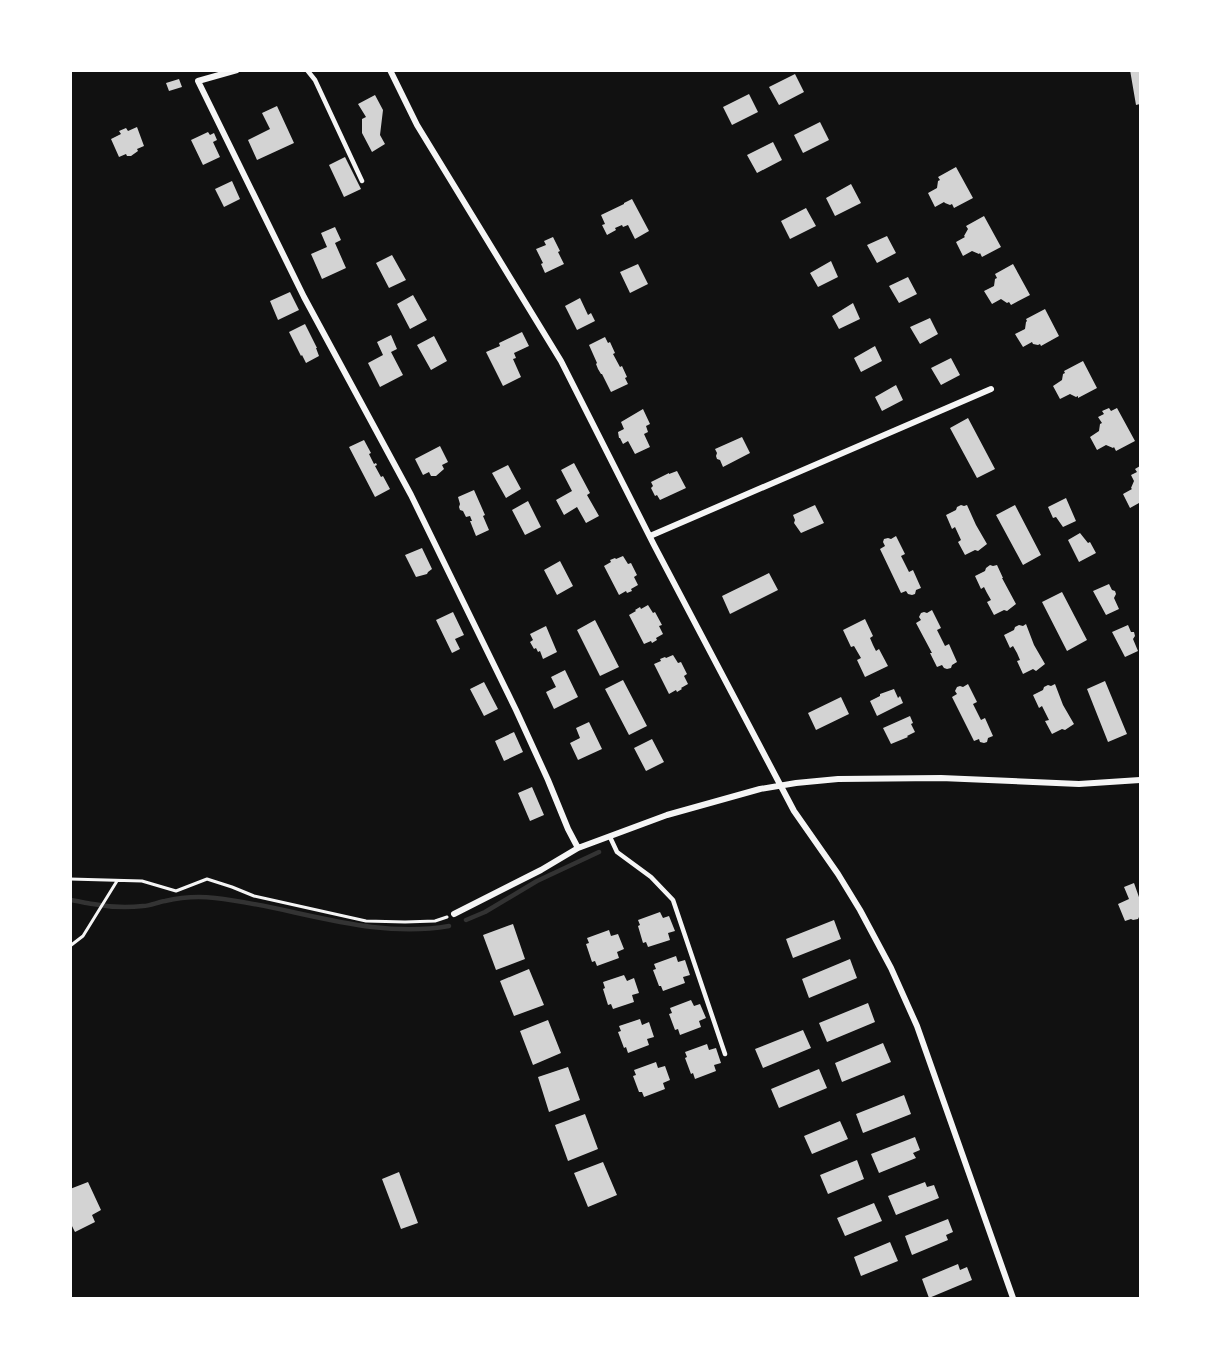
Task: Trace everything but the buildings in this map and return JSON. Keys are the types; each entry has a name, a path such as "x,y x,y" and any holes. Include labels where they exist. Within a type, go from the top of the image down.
{"street":[{"path":"237,70 198,81 304,297 411,495 516,710 578,848"},
{"path":"390,70 417,125 561,362 794,811 838,874 891,968 917,1026 1013,1299"},
{"path":"650,536 991,389"},
{"path":"454,914 541,870 578,848 667,815 780,785 838,779 941,778 1079,784 1140,780"}],"lane":[{"path":"308,70 315,80 362,181"},
{"path":"610,837 617,852 651,877 673,900 725,1054"}],"path":[{"path":"70,879 142,881 176,891 207,879 254,896 366,921 435,921 454,914"},
{"path":"70,946 83,936 117,881"}],"waterway":[{"path":"466,920 485,912 537,881 599,852"},
{"path":"70,900 105,906 131,907 184,898 209,897 390,929 449,926"}]}
